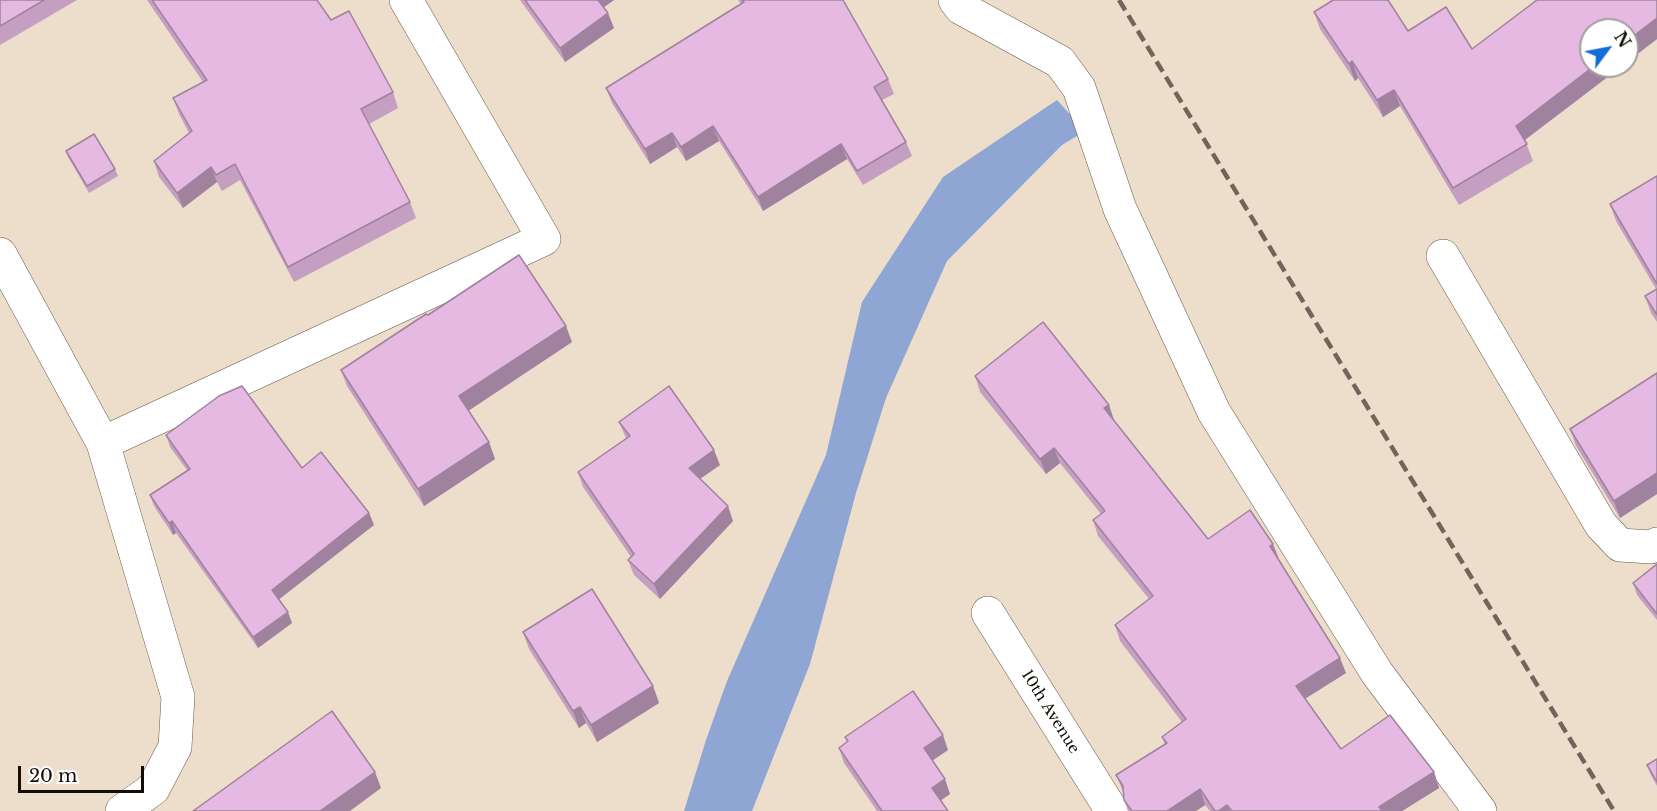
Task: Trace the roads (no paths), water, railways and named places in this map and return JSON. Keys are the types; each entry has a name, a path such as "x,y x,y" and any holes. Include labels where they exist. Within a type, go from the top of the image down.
{"street":[{"path":"103,443 544,238 406,0"},
{"path":"955,0 961,8 1060,62 1079,88 1120,209 1214,412 1377,673 1480,811"},
{"path":"0,254 103,443 178,697 175,747 153,789 122,811"},
{"path":"1443,256 1601,525 1620,544 1651,547 1657,544"},
{"name":"10th Avenue","path":"988,613 1112,811"}],"water":[{"path":"1057,100 1085,131 1062,145 947,261 886,398 856,493 810,664 752,811 684,811 727,681 826,455 862,302 943,177"}],"railway":[{"path":"1119,0 1614,811"}]}
